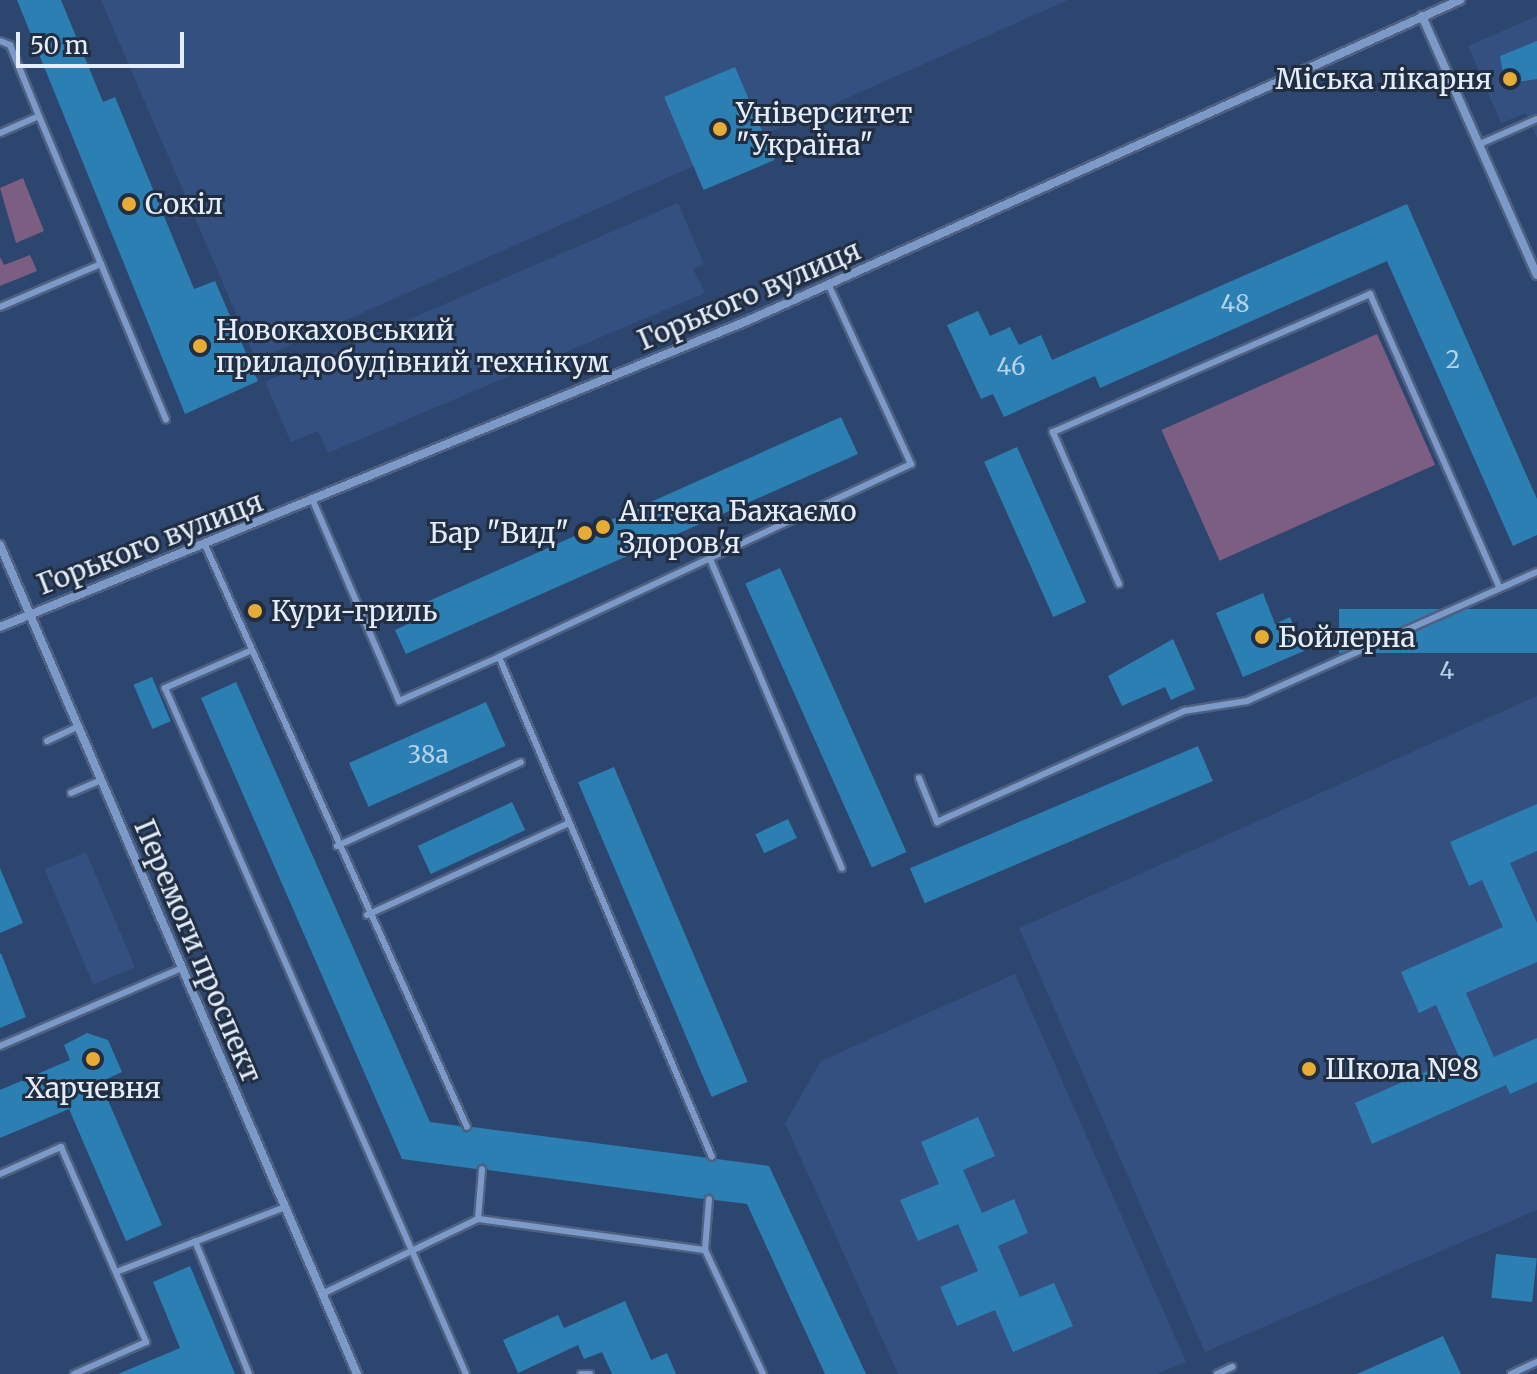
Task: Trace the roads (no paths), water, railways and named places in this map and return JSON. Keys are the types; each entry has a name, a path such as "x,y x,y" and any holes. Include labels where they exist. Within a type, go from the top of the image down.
{"street":[{"name":"Горького вулиця","path":"0,627 313,501 829,286 1460,0"},
{"path":"1422,16 1537,275"},
{"name":"Перемоги проспект","path":"0,545 357,1374"}],"lane":[{"path":"0,41 10,45 166,419"},
{"path":"0,133 39,116"},
{"path":"1480,144 1537,119"},
{"path":"0,307 101,264"},
{"path":"313,501 399,701 911,464 829,286"},
{"path":"1119,584 1053,432 1370,294 1499,587"},
{"path":"205,545 367,915 467,1127"},
{"path":"710,559 842,868"},
{"path":"919,778 937,822 1184,711 1247,701 1537,572"},
{"path":"250,651 165,688 466,1374"},
{"path":"499,657 712,1157"},
{"path":"47,741 77,727"},
{"path":"337,846 521,762"},
{"path":"71,793 101,780"},
{"path":"367,915 569,823"},
{"path":"0,1046 182,968"},
{"path":"0,1174 61,1147 146,1342 74,1374"},
{"path":"478,1219 482,1169"},
{"path":"709,1199 705,1250 763,1374"},
{"path":"116,1272 285,1207"},
{"path":"322,1294 478,1219 705,1250"},
{"path":"195,1241 249,1374"},
{"path":"1511,1374 1537,1362"},
{"path":"1217,1374 1232,1367"},
{"path":"581,1374 590,1374"}],"place":[{"name":"Міська лікарня","path":"1510,79"},
{"name":"Університет \"Україна\"","path":"720,129"},
{"name":"Сокіл","path":"129,204"},
{"name":"Новокаховський приладобудівний технікум","path":"200,346"},
{"name":"Аптека Бажаємо Здоров'я","path":"603,527"},
{"name":"Бар \"Вид\"","path":"585,533"},
{"name":"Кури-гриль","path":"255,611"},
{"name":"Бойлерна","path":"1262,637"},
{"name":"Харчевня","path":"93,1059"},
{"name":"Школа №8","path":"1309,1069"}]}
